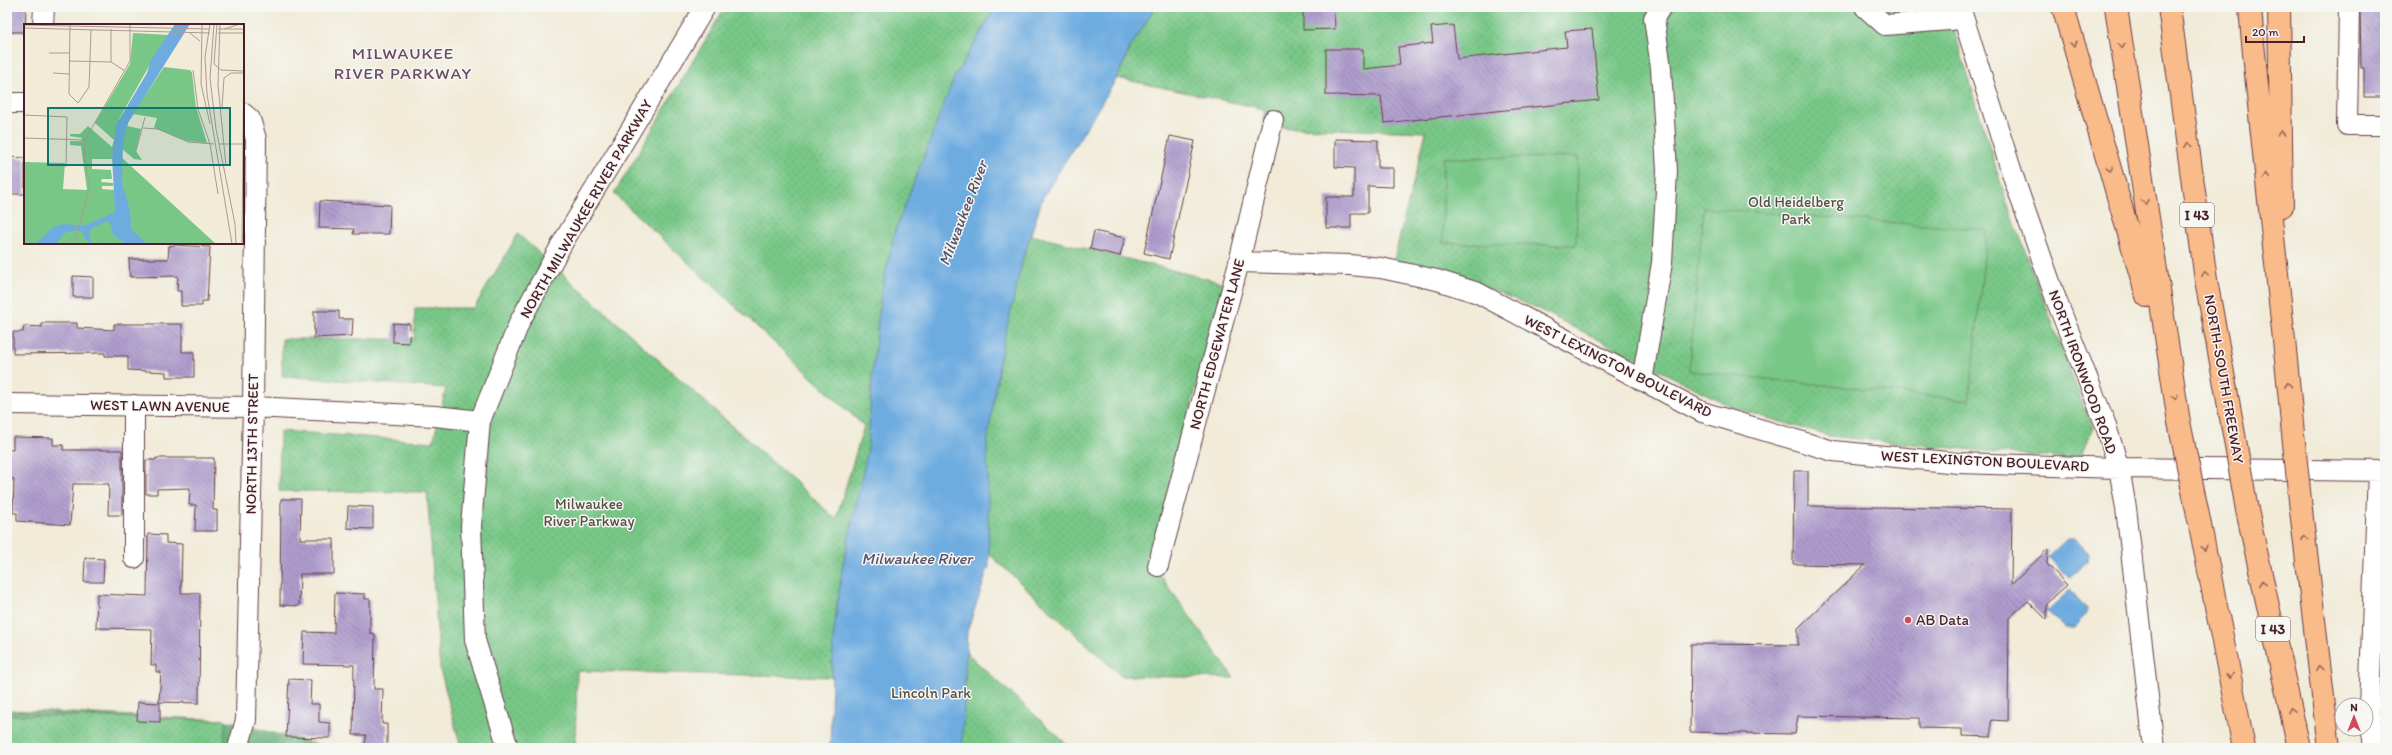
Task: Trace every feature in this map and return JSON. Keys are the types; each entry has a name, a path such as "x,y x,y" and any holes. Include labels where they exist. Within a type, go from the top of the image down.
{"highway":[{"path":"2063,7 2170,372"},
{"path":"2116,7 2170,372 2244,748"},
{"name":"NORTH-SOUTH FREEWAY","path":"2169,7 2206,280 2247,510 2299,748"},
{"path":"2250,7 2258,113 2281,298 2301,510 2329,748"},
{"path":"2279,7 2281,298"}],"street":[{"path":"44,7 44,24"},
{"name":"NORTH MILWAUKEE RIVER PARKWAY","path":"508,748 475,640 471,526 480,421 520,321 567,236 704,7"},
{"path":"1642,382 1662,263 1667,170 1661,68 1654,18 1661,7"},
{"path":"1865,7 1885,25 1961,13"},
{"path":"2348,7 2347,125 2385,125"},
{"name":"NORTH IRONWOOD ROAD","path":"1961,13 2040,252 2105,423 2118,468 2125,502 2154,748"},
{"path":"7,103 24,103"},
{"name":"NORTH 13TH STREET","path":"238,748 246,720 254,407 256,139 250,118 244,114"},
{"name":"NORTH EDGEWATER LANE","path":"1158,566 1239,262 1273,120"},
{"name":"WEST LEXINGTON BOULEVARD","path":"1239,262 1350,265 1382,268 1437,280 1478,293 1642,382 1702,412 1833,451 1958,463 2118,468 2381,471"},
{"name":"WEST LAWN AVENUE","path":"7,404 254,407 435,416 480,421"},
{"path":"134,405 134,558"},
{"path":"2374,748 2377,708 2381,471"}],"green space":[{"name":"Milwaukee River Parkway","path":"725,7 996,7 954,78 1031,235 1224,283 1150,561 1234,678 1121,676 976,542 837,602 832,677 577,671 575,748 461,748 440,669 427,492 279,491 280,431 433,442 446,388 282,376 282,339 414,339 415,308 474,308 518,234 836,519 864,426 614,194"},
{"name":"Old Heidelberg Park","path":"1155,7 1947,7 2005,197 2087,415 2093,427 2079,460 1828,436 1734,408 1534,307 1467,280 1393,263 1426,132 1263,127 1264,109 1117,78 1130,48"},
{"path":"1578,157 1576,245 1443,243 1443,158"},
{"path":"1704,208 1987,230 1969,400 1689,371"},
{"name":"Lincoln Park","path":"947,635 1071,748 877,748"},
{"path":"7,710 225,720 319,745 320,748 7,748"},
{"path":"7,715 225,720 224,748 7,748"}],"water":[{"name":"Milwaukee River","path":"996,7 1155,7 1130,48 1117,78 1043,197 1023,258 1001,352 987,443 989,566 967,632 962,748 830,748 833,638 842,569 868,448 872,376 881,293 895,231 954,78"},
{"path":"2067,539 2074,539 2088,553 2087,561 2070,579 2048,557"},
{"path":"2070,590 2087,609 2087,614 2073,628 2064,628 2047,611"}],"building":[{"path":"7,7 26,7 24,32 7,32"},
{"path":"1303,7 1334,7 1335,29 1303,30"},
{"path":"2360,7 2385,7 2385,97 2364,97 2364,68 2361,68"},
{"path":"1453,25 1457,59 1567,47 1565,31 1592,29 1599,100 1384,123 1381,96 1326,95 1326,49 1363,49 1363,69 1400,65 1398,47 1433,43 1431,27"},
{"path":"1170,136 1195,141 1169,259 1144,253"},
{"path":"1335,139 1378,140 1378,168 1393,168 1393,187 1368,186 1368,213 1351,213 1351,228 1326,228 1326,197 1354,197 1354,168 1335,167"},
{"path":"7,157 24,158 24,194 7,194"},
{"path":"320,201 390,205 389,234 353,234 354,229 319,228"},
{"path":"1094,231 1125,238 1120,256 1090,249"},
{"path":"169,246 210,247 207,301 202,301 202,306 181,306 181,291 177,291 178,276 130,277 129,259 168,259"},
{"path":"73,276 93,277 93,297 73,297"},
{"path":"314,311 339,311 339,319 353,319 352,336 314,338"},
{"path":"42,323 77,323 77,328 114,330 114,324 182,324 182,352 194,352 194,377 166,377 166,372 128,370 128,356 105,356 105,353 13,354 13,332 23,332 24,326 42,327"},
{"path":"393,323 410,324 409,343 393,342"},
{"path":"13,437 53,438 53,445 63,445 63,450 122,450 122,515 108,515 109,484 73,484 70,525 17,521 17,513 13,513 14,479 7,478 7,450 13,450"},
{"path":"156,458 214,458 213,510 217,510 217,531 195,531 196,505 189,505 190,488 157,489 157,494 146,494 146,460 156,460"},
{"name":"AB Data","path":"1794,471 1808,471 1808,506 2012,509 2011,585 2048,549 2047,564 2067,585 2047,603 2047,620 2028,601 2009,618 2008,721 1991,720 1991,737 1962,736 1962,729 1919,728 1919,718 1798,716 1795,734 1690,732 1691,644 1798,645 1798,628 1865,565 1793,564"},
{"path":"281,499 301,499 300,539 334,539 334,574 300,574 299,606 280,605"},
{"path":"348,506 373,507 373,529 347,528"},
{"path":"148,534 166,535 166,543 182,544 181,593 200,593 199,703 159,702 161,672 156,672 156,665 151,665 152,629 96,628 97,594 147,596"},
{"path":"85,558 104,559 103,582 84,582"},
{"path":"335,593 365,594 365,599 370,599 370,633 375,634 374,689 383,689 382,724 387,724 387,748 365,748 366,735 353,735 354,665 303,664 304,632 334,633"},
{"path":"289,679 311,680 310,704 319,704 319,722 330,723 330,738 286,737"},
{"path":"138,702 160,703 160,722 137,721"}],"place":[{"name":"AB Data","path":"1908,620"}],"district":[{"name":"MILWAUKEE RIVER PARKWAY","path":"403,63"}]}
